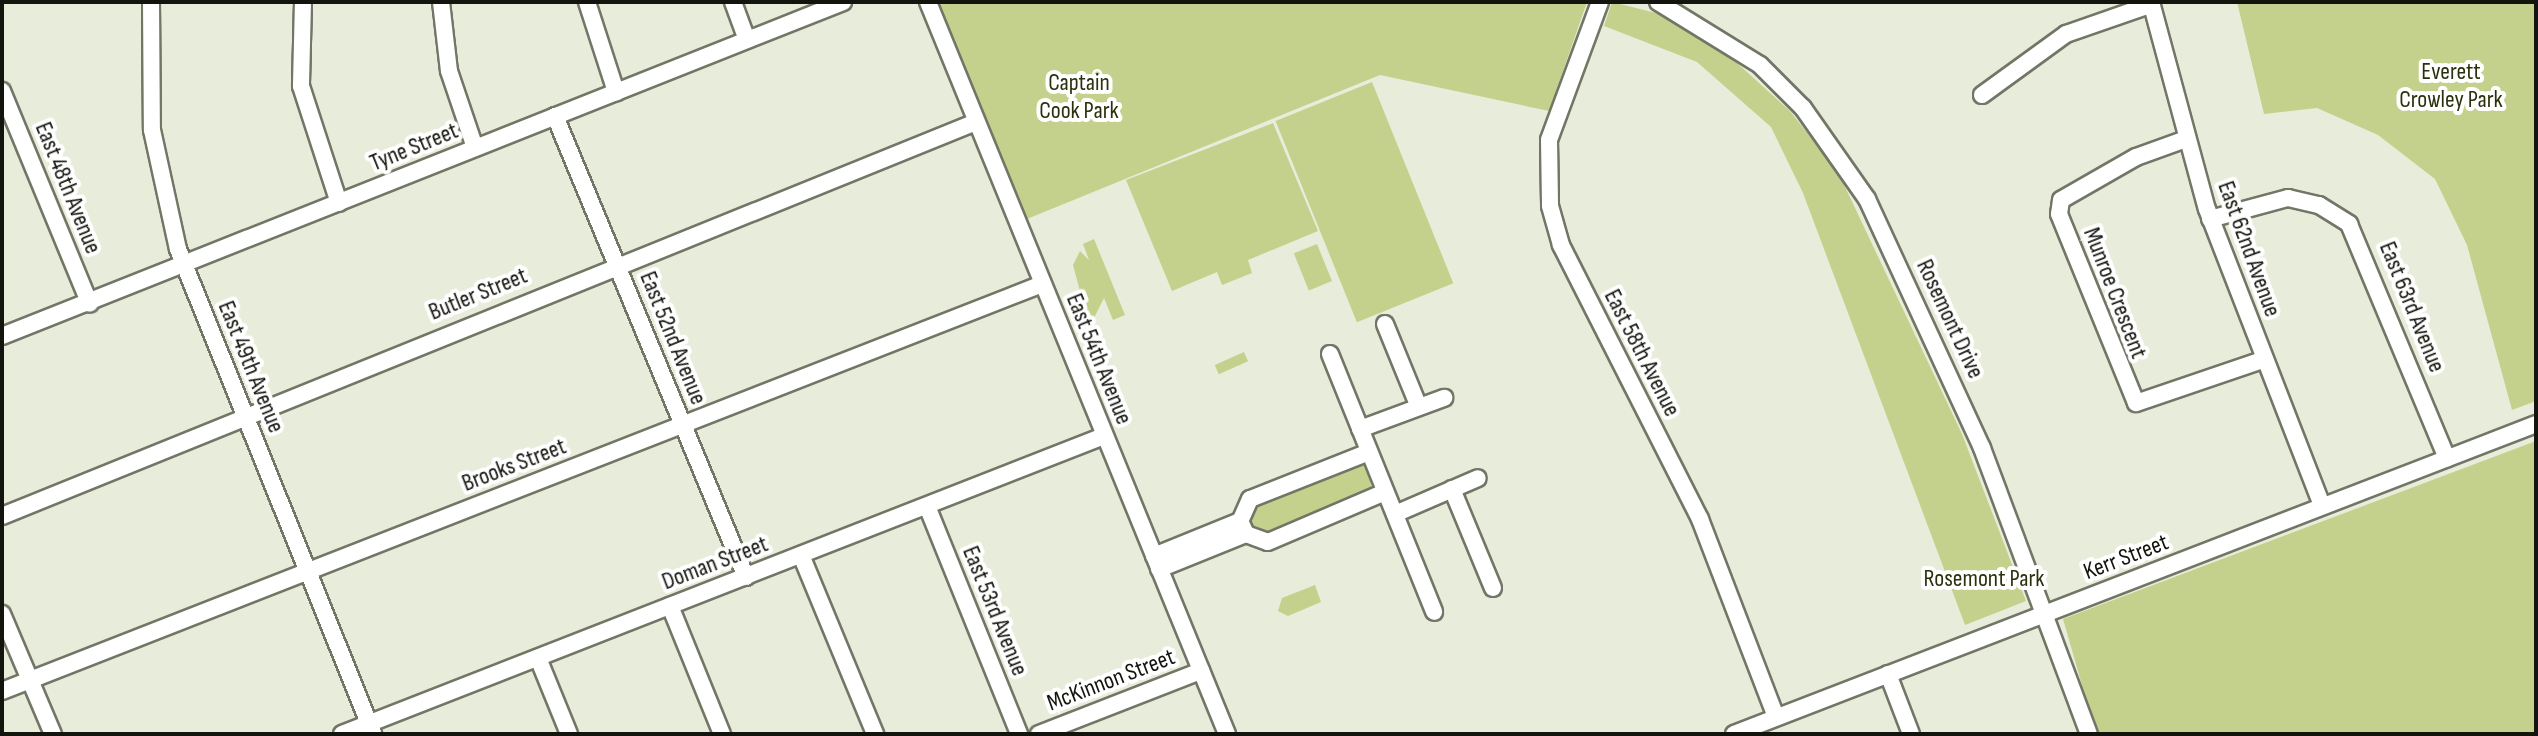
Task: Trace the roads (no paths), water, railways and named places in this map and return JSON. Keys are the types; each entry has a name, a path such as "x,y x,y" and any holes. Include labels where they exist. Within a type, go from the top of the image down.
{"street":[{"name":"East 49th Avenue","path":"151,2 152,130 185,267 371,729"},
{"path":"303,2 301,86 339,203"},
{"path":"441,2 449,71 475,148"},
{"path":"587,2 616,92"},
{"path":"733,2 747,40"},
{"name":"Tyne Street","path":"2,336 185,267 843,2"},
{"name":"East 54th Avenue","path":"928,2 1227,734"},
{"name":"East 58th Avenue","path":"1600,2 1549,140 1556,227 1700,519 1776,717"},
{"name":"Rosemont Drive","path":"1658,2 1760,65 1842,157 1926,322 2048,613 2089,734"},
{"path":"1982,95 2066,34 2151,3"},
{"name":"East 62nd Avenue","path":"2151,3 2210,219 2322,506"},
{"name":"East 48th Avenue","path":"2,91 90,304"},
{"name":"East 52nd Avenue","path":"555,116 746,577"},
{"name":"Butler Street","path":"2,516 617,264 976,122"},
{"name":"Munroe Crescent","path":"2186,139 2136,157 2061,200 2059,214 2136,403 2265,359"},
{"name":"East 63rd Avenue","path":"2210,219 2288,198 2319,205 2349,224 2447,458"},
{"name":"Brooks Street","path":"2,691 1042,284"},
{"path":"1385,324 1418,405"},
{"path":"1330,354 1434,612"},
{"path":"1360,429 1418,405 1444,398"},
{"name":"Kerr Street","path":"1734,734 2536,424"},
{"name":"Doman Street","path":"342,734 371,729 538,658 1104,436"},
{"path":"1243,527 1250,499 1369,452"},
{"path":"1395,514 1478,478"},
{"path":"1452,489 1493,588"},
{"path":"1243,527 1268,542 1385,492"},
{"name":"East 53rd Avenue","path":"927,506 1019,734"},
{"path":"1156,562 1243,527"},
{"path":"801,555 875,734"},
{"path":"670,606 722,734"},
{"path":"2,614 53,734"},
{"path":"538,658 569,734"},
{"name":"McKinnon Street","path":"1042,733 1201,671"},
{"path":"1888,674 1911,734"}],"park label":[{"name":"Everett Crowley Park","path":"2451,86"},
{"name":"Captain Cook Park","path":"1079,97"},
{"name":"Rosemont Park","path":"1984,579"}]}
